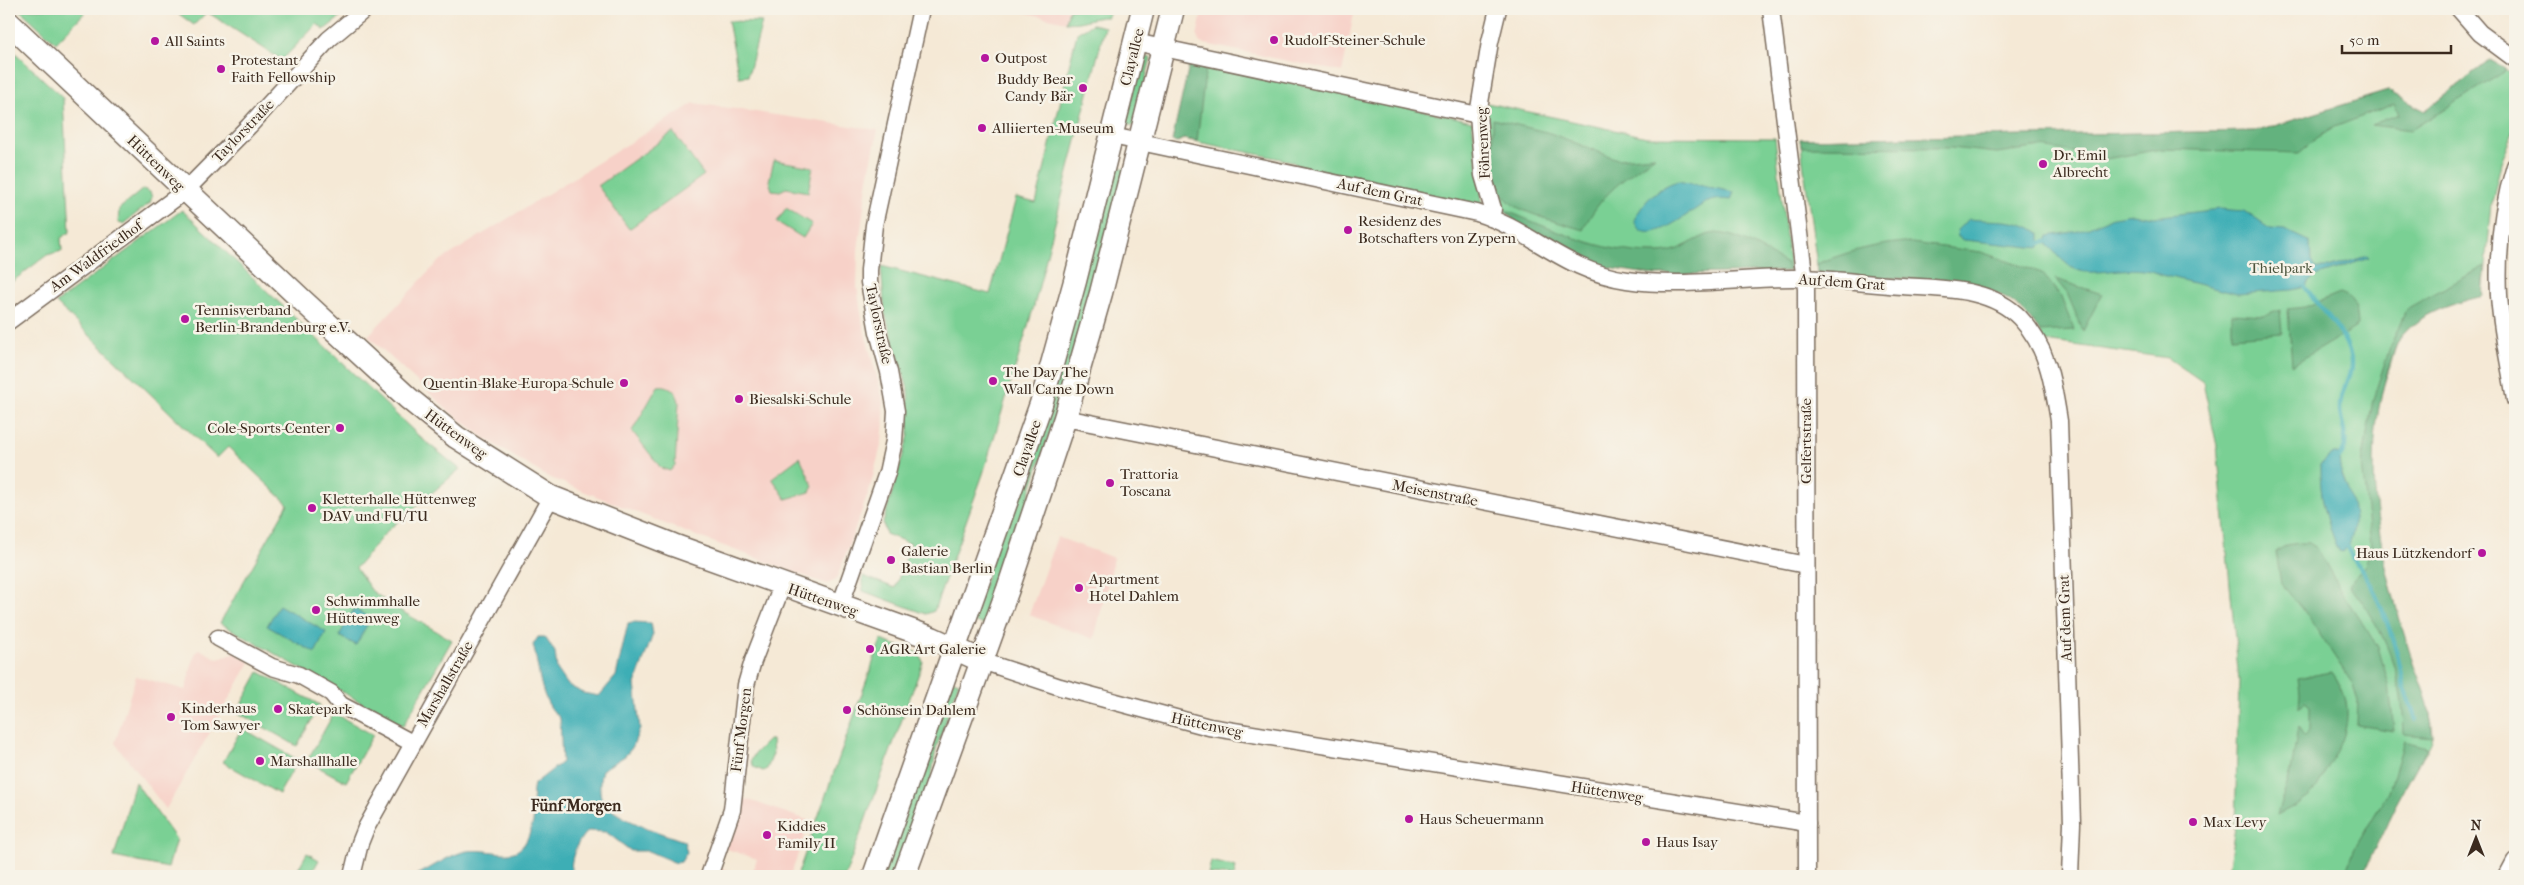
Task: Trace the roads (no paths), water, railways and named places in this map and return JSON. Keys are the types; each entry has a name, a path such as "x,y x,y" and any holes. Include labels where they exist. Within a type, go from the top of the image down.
{"main road":[{"name":"Clayallee","path":"874,876 1041,404 1112,136 1143,9"},
{"name":"Clayallee","path":"904,876 982,660 1065,418 1140,142 1173,9"},
{"name":"Hüttenweg","path":"9,23 185,191 436,422 456,437 551,497 782,586 956,648 982,660"}],"street":[{"name":"Taylorstraße","path":"185,191 249,126 329,39 365,9"},
{"name":"Taylorstraße","path":"840,606 887,473 894,441 896,411 889,372 878,332 869,282 869,270 874,225 921,9"},
{"name":"Föhrenweg","path":"1492,218 1493,209 1483,175 1478,115 1488,51 1498,9"},
{"name":"Gelfertstraße","path":"1771,9 1805,279 1808,876"},
{"path":"2459,9 2480,33 2515,59"},
{"path":"1135,42 1478,115"},
{"name":"Auf dem Grat","path":"1112,136 1420,200 1492,218 1563,260 1604,276 1647,283 1805,279 1958,290 1983,296 2004,305 2020,318 2046,358 2059,422 2072,823 2070,876"},
{"path":"2515,166 2506,206 2499,258 2500,304 2515,400"},
{"name":"Am Waldfriedhof","path":"9,321 185,191"},
{"name":"Meisenstraße","path":"1065,418 1806,565"},
{"name":"Marshallstraße","path":"352,876 366,828 551,497"},
{"name":"Fünf Morgen","path":"709,876 732,810 746,685 753,661 782,586"},
{"path":"218,638 272,667 299,674 331,693 341,705 412,743"},
{"name":"Hüttenweg","path":"982,660 1060,687 1209,727 1807,823"},
{"path":"2507,876 2515,861"}],"water":[{"path":"1678,181 1734,192 1731,200 1720,199 1708,202 1658,231 1648,232 1640,229 1634,220 1642,207 1657,191"},
{"path":"2220,209 2244,211 2270,229 2285,230 2310,242 2311,261 2315,268 2328,268 2367,256 2369,258 2313,277 2305,287 2292,290 2237,294 2150,271 2082,272 2067,264 2046,242 2048,236 2079,231 2113,217 2132,214 2154,217"},
{"path":"1969,219 2006,221 2024,225 2040,234 2040,248 1964,240 1958,237 1957,230"},
{"path":"2332,454 2338,454 2340,469 2354,514 2353,534 2349,544 2342,552 2339,551 2331,530 2321,486 2320,464"},
{"path":"279,605 326,632 315,653 267,626"},
{"path":"354,609 371,618 356,645 339,636"},
{"path":"628,623 651,623 653,634 635,684 640,728 632,748 625,756 602,770 600,794 606,805 614,812 651,830 684,841 687,852 681,862 676,863 648,851 631,851 606,832 588,831 577,845 572,858 573,876 415,876 461,852 508,853 516,851 528,837 534,817 534,784 562,762 560,718 553,711 544,694 533,645 538,637 545,637 555,652 557,669 568,685 583,693 599,696 616,676"}],"waterway":[{"path":"2040,243 2046,242"},
{"path":"2305,287 2341,334 2350,355 2349,376 2340,403 2345,447 2339,458"},
{"path":"2347,547 2376,595 2395,647 2405,690 2416,719"}],"place":[{"name":"Rudolf-Steiner-Schule","path":"1274,40"},
{"name":"All Saints","path":"155,41"},
{"name":"Outpost","path":"985,58"},
{"name":"Protestant Faith Fellowship","path":"221,69"},
{"name":"Buddy Bear Candy Bär","path":"1083,88"},
{"name":"Alliierten-Museum","path":"982,128"},
{"name":"Dr. Emil Albrecht","path":"2043,164"},
{"name":"Residenz des Botschafters von Zypern","path":"1348,230"},
{"name":"Tennisverband Berlin-Brandenburg e.V.","path":"185,319"},
{"name":"The Day The Wall Came Down","path":"993,381"},
{"name":"Quentin-Blake-Europa-Schule","path":"624,383"},
{"name":"Biesalski-Schule","path":"739,399"},
{"name":"Cole-Sports-Center","path":"340,428"},
{"name":"Trattoria Toscana","path":"1110,483"},
{"name":"Kletterhalle Hüttenweg DAV und FU/TU","path":"312,508"},
{"name":"Haus Lützkendorf","path":"2482,553"},
{"name":"Galerie Bastian Berlin","path":"891,560"},
{"name":"Apartment Hotel Dahlem","path":"1079,588"},
{"name":"Schwimmhalle Hüttenweg","path":"316,610"},
{"name":"AGR Art Galerie","path":"870,649"},
{"name":"Skatepark","path":"278,709"},
{"name":"Schönsein Dahlem","path":"847,710"},
{"name":"Kinderhaus Tom Sawyer","path":"171,717"},
{"name":"Marshallhalle","path":"260,761"},
{"name":"Haus Scheuermann","path":"1409,819"},
{"name":"Max Levy","path":"2193,822"},
{"name":"Kiddies Family II","path":"767,835"},
{"name":"Haus Isay","path":"1646,842"}],"district":[{"name":"Fünf Morgen","path":"576,805"}],"park label":[{"name":"Thielpark","path":"2281,268"}]}
